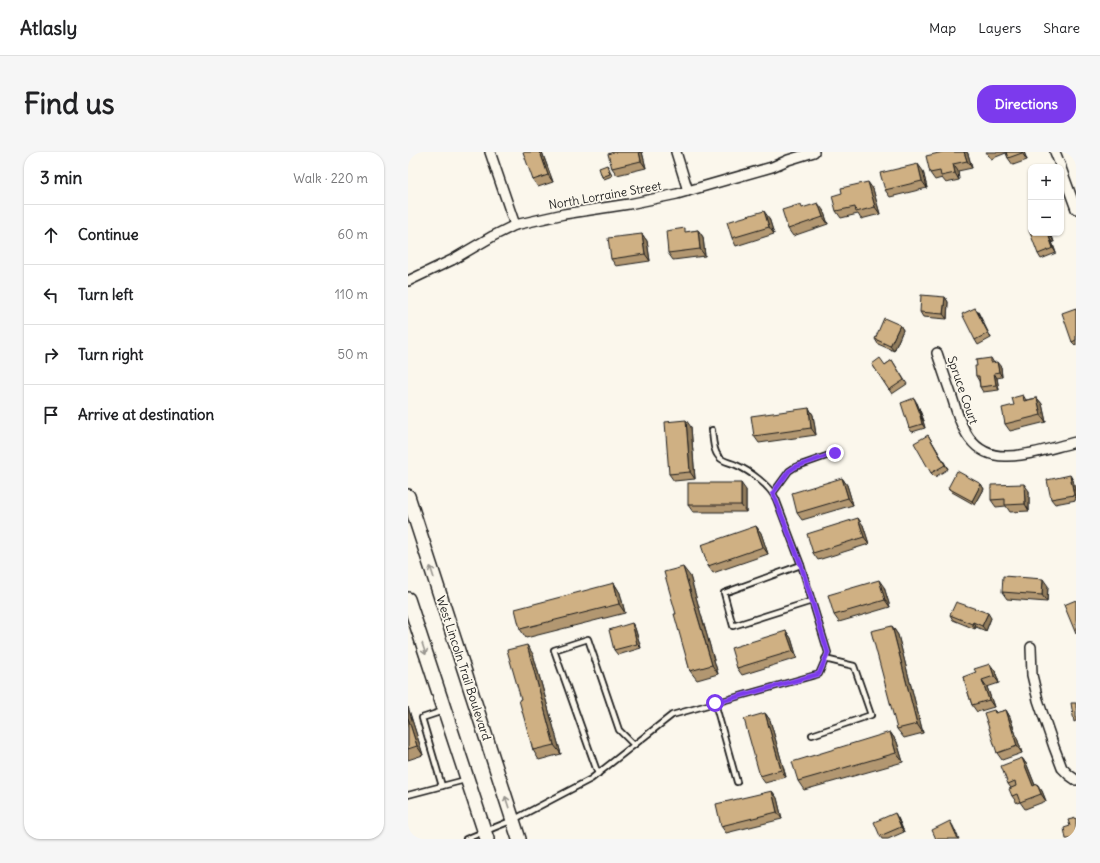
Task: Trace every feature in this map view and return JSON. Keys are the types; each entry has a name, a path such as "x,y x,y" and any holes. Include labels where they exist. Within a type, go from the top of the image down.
{"main road":[{"name":"West Lincoln Trail Boulevard","path":"408,496 519,839"},
{"path":"408,599 486,835"}],"street":[{"path":"490,152 516,225"},
{"path":"676,152 688,191"},
{"name":"North Lorraine Street","path":"408,281 452,260 493,236 516,225 564,214 629,204 688,191 772,167 788,160 814,152"},
{"path":"1055,152 1060,164"},
{"path":"1064,175 1076,209"},
{"name":"Spruce Court","path":"938,353 961,426 974,445 983,451 994,455 1017,456 1076,442"},
{"path":"1031,647 1032,675 1038,700 1062,768 1076,780"}],"lane":[{"path":"466,839 486,835 591,779 672,715 819,674 828,653 801,565 773,493 749,471 722,460 718,456 712,430"},
{"path":"773,493 789,471 795,467 835,453"},
{"path":"801,565 724,593 733,626 812,601"},
{"path":"598,774 554,650 588,639 619,730 634,745"},
{"path":"812,735 871,715 854,666 825,660"},
{"path":"715,703 737,782"},
{"path":"442,786 422,718 444,711"},
{"path":"408,795 467,779"}],"building":[{"path":"523,152 540,152 548,175 533,180"},
{"path":"613,152 639,152 641,161 612,168 608,154"},
{"path":"943,152 964,152 967,161 953,164 955,173 941,176 940,171 930,173 926,156"},
{"path":"1006,152 1022,152 1022,153 1008,158"},
{"path":"918,164 922,181 885,190 880,173"},
{"path":"607,165 610,174 602,177 599,168"},
{"path":"868,182 875,207 856,212 855,207 836,211 832,196 842,193 841,188"},
{"path":"818,203 823,217 788,229 782,210 801,204 802,208"},
{"path":"764,211 769,227 732,238 727,222"},
{"path":"685,228 685,232 698,230 700,249 668,253 666,231"},
{"path":"642,234 645,254 611,259 608,238"},
{"path":"1031,236 1051,236 1049,237 1053,248 1038,254"},
{"path":"921,295 945,297 943,314 920,312"},
{"path":"975,308 988,333 975,340 962,314"},
{"path":"1076,308 1076,340 1072,342 1062,313"},
{"path":"884,318 900,325 890,346 875,339"},
{"path":"880,358 885,365 892,360 904,380 889,390 872,364"},
{"path":"991,358 991,363 997,362 999,372 994,373 996,385 980,387 979,376 976,376 976,360"},
{"path":"1023,395 1024,401 1037,398 1041,415 1005,424 1002,408 1014,405 1012,398"},
{"path":"914,398 921,416 922,424 909,428 901,403"},
{"path":"809,408 811,428 754,436 751,416"},
{"path":"686,420 690,472 669,474 665,422"},
{"path":"928,435 945,465 931,473 914,443"},
{"path":"957,471 981,484 972,501 948,488"},
{"path":"1070,475 1074,495 1051,499 1047,480"},
{"path":"842,478 848,498 797,513 792,493"},
{"path":"688,483 741,483 741,505 688,505"},
{"path":"1024,484 1025,504 1005,505 1005,499 991,500 991,485"},
{"path":"858,518 864,537 813,553 807,534"},
{"path":"756,526 763,547 708,566 701,545"},
{"path":"683,567 712,665 690,671 664,572"},
{"path":"1003,576 1043,579 1042,595 1002,592"},
{"path":"879,580 885,600 834,615 828,595"},
{"path":"614,583 619,604 520,629 515,609"},
{"path":"1076,600 1076,634 1064,605"},
{"path":"956,602 988,613 982,626 973,622 972,624 950,615"},
{"path":"632,623 637,644 614,650 609,630"},
{"path":"892,626 917,724 897,729 871,631"},
{"path":"786,631 793,651 737,668 731,648"},
{"path":"527,645 554,745 533,750 519,700 521,699 507,650"},
{"path":"990,664 994,676 982,680 989,700 972,705 963,677 976,672 974,669"},
{"path":"1071,703 1076,703 1076,721 1074,722"},
{"path":"994,710 995,713 1006,710 1017,746 997,753 984,713"},
{"path":"765,713 781,770 760,776 744,719"},
{"path":"408,718 417,746 408,749"},
{"path":"890,732 896,753 798,781 792,762"},
{"path":"1022,758 1033,786 1037,784 1041,794 1020,802 1017,794 1012,796 1009,789 1016,786 1015,781 1008,784 1001,766"},
{"path":"772,791 777,812 721,826 716,804"},
{"path":"895,813 901,827 880,836 874,822"},
{"path":"1076,818 1076,839 1066,839 1064,828 1070,826 1068,820"},
{"path":"950,821 958,839 936,839 932,830"}],"route":[{"path":"715,703 819,674 828,653 801,565 773,493 789,471 795,467 835,453"}]}
